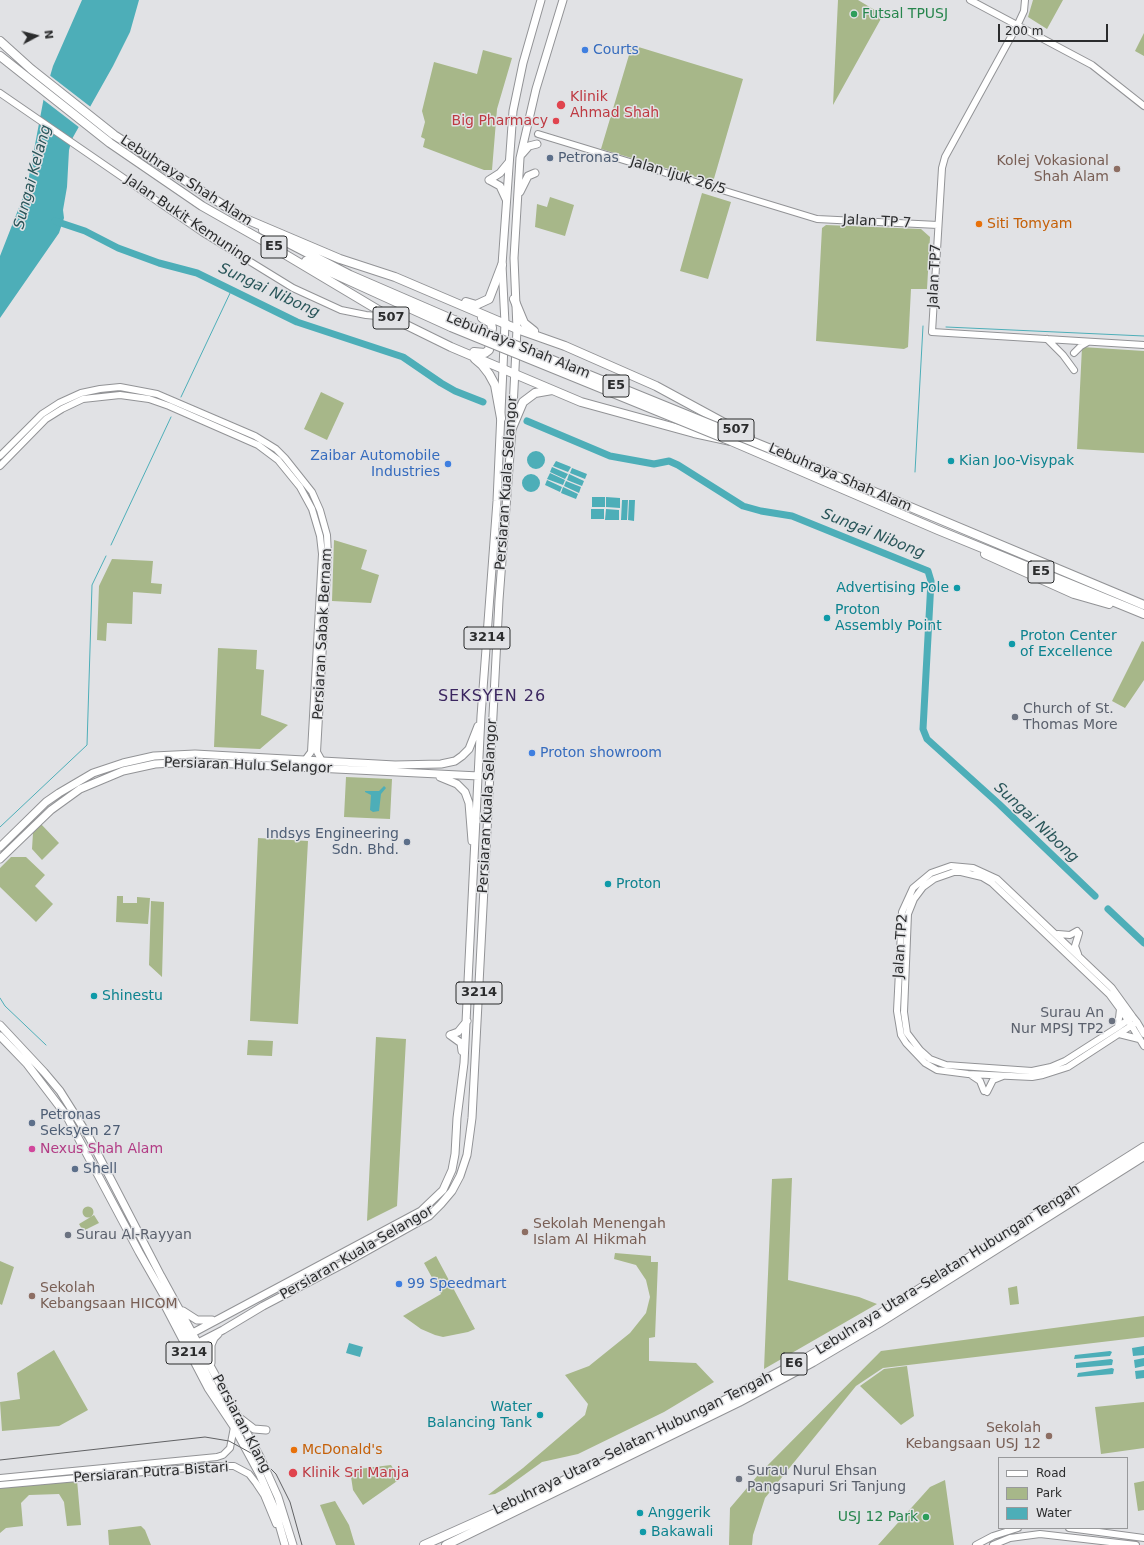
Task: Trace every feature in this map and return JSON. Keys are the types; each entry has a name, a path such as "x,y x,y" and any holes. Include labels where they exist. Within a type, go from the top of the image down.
{"highway":[{"name":"Lebuhraya Shah Alam","path":"0,41 112,139 275,237 350,275 453,324 778,452 1144,605"},
{"name":"Lebuhraya Shah Alam","path":"0,56 24,76 202,206 271,246 938,530 1144,614"},
{"name":"507","path":"241,217 340,259 396,276 516,328 565,346 656,386 778,452"},
{"name":"507","path":"271,246 390,317 451,347 514,372 581,402 622,414 731,441"},
{"path":"445,297 476,305 483,303 489,299 493,292 502,265"},
{"path":"445,297 453,304 488,321 492,328 489,350 485,354 451,347"},
{"path":"514,299 520,318 528,328 565,346"},
{"path":"462,351 482,365 489,374 494,385 501,418"},
{"path":"512,428 524,402 535,393 553,390"},
{"name":"Lebuhraya Utara–Selatan Hubungan Tengah","path":"424,1545 509,1508 652,1438 806,1358 861,1326 1144,1147"},
{"name":"Lebuhraya Utara–Selatan Hubungan Tengah","path":"446,1545 732,1405 813,1362 879,1323 1144,1156"}],"main road":[{"name":"Persiaran Kuala Selangor","path":"190,1334 421,1211 443,1190 452,1170 455,1154 457,1118 464,1063 467,1021 481,716 485,653 492,592 504,368 505,323 502,265 506,200 513,111 523,63 541,0"},
{"name":"Persiaran Kuala Selangor","path":"195,1344 429,1216 441,1204 460,1176 467,1155 472,1118 499,600 512,428 516,328 514,299 520,158 536,89 563,0"},
{"path":"520,158 524,149 528,146 537,144"},
{"path":"506,200 500,186 489,180 500,172 509,162"},
{"path":"518,198 528,176 535,173"},
{"path":"479,776 485,768 492,635 499,600"},
{"name":"Persiaran Hulu Selangor","path":"0,847 46,802 59,793 93,774 123,763 154,756 195,754 395,764 441,764 456,761 469,749 481,716"},
{"name":"Persiaran Hulu Selangor","path":"0,859 51,810 80,789 123,771 155,764 193,762 432,775 479,776"},
{"path":"432,775 457,784 465,792 469,803 474,873"},
{"path":"457,1118 457,1086 462,1047 459,1040 450,1035 458,1032 467,1021"},
{"name":"Persiaran Klang","path":"0,1025 44,1072 73,1111 89,1137 180,1308 195,1344 239,1417 260,1457 286,1520 293,1545"},
{"name":"Persiaran Klang","path":"0,1036 38,1077 66,1115 155,1281 170,1316 208,1388 232,1424 269,1493 285,1542"},
{"name":"Persiaran Klang","path":"155,1281 190,1334"},
{"path":"180,1308 197,1320 203,1322 217,1319"},
{"path":"213,1372 210,1360 211,1346 214,1338 223,1330"},
{"path":"195,1344 232,1424"},
{"path":"239,1417 254,1429 266,1430"}],"street":[{"path":"970,0 1092,65 1144,106"},
{"name":"Jalan TP7","path":"1025,0 1024,11 1017,26 945,157 942,168 932,332 1144,345"},
{"name":"Jalan Bukit Kemuning","path":"0,93 202,232 293,288 341,310 366,315 390,317"},
{"name":"Jalan Ijuk 26/5","path":"538,134 817,219"},
{"name":"Jalan TP 7","path":"817,219 938,225"},
{"path":"1047,339 1063,355 1074,370"},
{"path":"1074,353 1080,346 1089,342"},
{"name":"Persiaran Sabak Bernam","path":"0,456 42,414 59,403 81,393 120,387 157,394 255,436 276,449 306,482 320,510 327,535 328,555 317,752 322,761"},
{"name":"Persiaran Sabak Bernam","path":"0,466 46,420 62,409 83,399 120,395 140,397 156,402 258,445 278,460 300,487 312,509 320,536 322,554 312,752 305,760"},
{"path":"300,487 306,482"},
{"name":"Jalan TP2","path":"1132,1021 1119,1034 1063,1069 1032,1077 968,1074 937,1070 925,1063 911,1049 901,1035 897,1011 902,912 913,888 931,873 951,866 973,868 997,879 1112,988 1132,1021 1139,1039 1144,1046"},
{"name":"Jalan TP2","path":"1132,1021 1118,1027 1065,1061 1043,1069 1032,1071 946,1065 930,1059 920,1050 907,1033 904,1012 908,914 914,899 922,887 934,879 954,872 961,872 982,877 992,883 1109,994 1120,1009 1132,1021 1144,1034"},
{"path":"1056,934 1070,935 1078,932 1075,946 1079,956"},
{"path":"1118,1027 1120,1009"},
{"path":"1119,1034 1139,1039"},
{"path":"968,1074 980,1081 986,1091 993,1080 1008,1075"},
{"name":"Persiaran Putra Bistari","path":"0,1478 218,1457 223,1455 230,1448 232,1424"},
{"name":"Persiaran Putra Bistari","path":"0,1485 204,1467 234,1466 249,1474 256,1483 264,1495 285,1542"},
{"path":"977,1545 993,1536 1015,1529"},
{"path":"1076,1529 1144,1538"},
{"path":"993,1545 1010,1538 1040,1534 1134,1545"}],"green space":[{"path":"838,0 858,0 883,15 833,105"},
{"path":"1033,0 1063,0 1047,29 1028,17"},
{"path":"1144,33 1144,56 1135,51"},
{"path":"632,45 743,79 713,182 601,149"},
{"path":"483,50 512,58 497,109 492,170 484,170 423,147 425,139 421,137 425,122 422,111 434,62 477,74"},
{"path":"702,193 731,202 708,279 680,271"},
{"path":"550,197 574,205 565,236 535,227 537,204 547,207"},
{"path":"826,225 921,229 930,237 927,289 911,289 908,347 904,349 816,341 822,228"},
{"path":"1082,347 1144,351 1144,453 1077,449"},
{"path":"321,392 344,403 327,440 304,429"},
{"path":"334,540 367,550 361,569 379,575 371,603 332,601"},
{"path":"112,559 153,561 151,583 162,584 161,594 133,592 132,624 107,623 106,641 97,640 99,586"},
{"path":"1142,641 1144,642 1144,680 1125,708 1112,701"},
{"path":"218,648 257,650 256,669 264,670 261,715 288,725 260,749 214,747"},
{"path":"346,777 392,779 390,819 344,817"},
{"path":"41,824 59,843 42,860 32,849 33,833"},
{"path":"258,838 308,841 298,1024 250,1021"},
{"path":"11,857 26,857 45,875 35,886 53,904 36,922 0,887 0,868"},
{"path":"117,896 123,896 123,903 137,903 137,897 150,898 148,924 116,922"},
{"path":"151,901 164,902 162,977 149,965"},
{"path":"376,1037 406,1039 397,1206 367,1221"},
{"path":"248,1040 273,1041 272,1056 247,1055"},
{"path":"792,1178 788,1280 859,1297 877,1304 764,1369 772,1179"},
{"path":"86,1207 90,1207 92,1208 92,1216 86,1217 83,1214 83,1210"},
{"path":"94,1215 99,1223 83,1231 79,1224"},
{"path":"615,1253 651,1256 651,1262 658,1262 655,1337 649,1338 649,1361 696,1363 714,1382 664,1412 578,1454 542,1462 506,1488 495,1494 488,1495 523,1468 585,1415 588,1404 565,1375 589,1366 630,1333 646,1313 650,1297 646,1280 636,1265 614,1259"},
{"path":"436,1256 475,1329 468,1332 443,1337 421,1329 403,1316 441,1294 424,1263"},
{"path":"0,1261 14,1267 2,1305 0,1304"},
{"path":"1017,1286 1019,1304 1010,1305 1008,1288"},
{"path":"1144,1316 1144,1337 883,1368 856,1386 765,1498 753,1535 752,1545 729,1545 730,1508 758,1475 881,1351"},
{"path":"54,1350 88,1410 59,1426 2,1431 0,1402 20,1399 17,1373"},
{"path":"907,1366 914,1416 901,1425 860,1386 884,1369"},
{"path":"1144,1402 1144,1448 1101,1454 1095,1407"},
{"path":"391,1465 400,1479 363,1505 353,1490 350,1470"},
{"path":"77,1480 81,1525 67,1526 64,1502 59,1494 29,1495 21,1503 23,1526 6,1528 0,1533 0,1487"},
{"name":"USJ 12 Park","path":"945,1480 954,1545 878,1545 930,1487"},
{"path":"1144,1481 1144,1510 1138,1511 1134,1483"},
{"path":"335,1501 349,1525 355,1545 336,1545 320,1505"},
{"path":"141,1526 145,1530 151,1545 109,1545 108,1530"}],"water":[{"name":"Sungai Kelang","path":"82,0 139,0 130,32 113,66 72,139 69,150 67,187 63,210 64,218 59,233 0,318 0,256 27,187 44,97 53,66"},
{"path":"536,451 542,454 545,460 542,466 536,469 530,466 527,460 530,454"},
{"path":"556,461 571,467 568,472 553,466"},
{"path":"552,467 568,474 565,479 550,472"},
{"path":"572,468 587,474 585,479 570,473"},
{"path":"550,473 565,480 563,485 547,479"},
{"path":"531,474 537,477 540,483 537,489 531,492 525,489 522,483 525,477"},
{"path":"569,474 584,481 582,486 567,480"},
{"path":"547,480 562,487 560,492 545,485"},
{"path":"566,481 581,487 579,493 564,486"},
{"path":"563,487 578,494 576,499 561,493"},
{"path":"592,497 605,497 605,507 592,507"},
{"path":"606,497 620,498 620,508 606,507"},
{"path":"622,500 628,500 627,520 621,520"},
{"path":"629,500 635,500 634,521 628,520"},
{"path":"591,509 604,509 604,519 591,519"},
{"path":"606,509 619,510 619,520 605,520"},
{"path":"384,786 386,788 381,794 379,811 373,812 370,810 371,795 365,791 379,791"},
{"path":"349,1343 363,1347 360,1357 346,1353"},
{"path":"1144,1346 1144,1355 1133,1356 1132,1348"},
{"path":"1112,1352 1110,1356 1074,1359 1075,1355"},
{"path":"1144,1358 1144,1366 1135,1368 1134,1360"},
{"path":"1113,1360 1112,1365 1076,1368 1076,1363"},
{"path":"1112,1368 1114,1369 1113,1374 1077,1377 1078,1373"},
{"path":"1144,1370 1144,1378 1136,1379 1135,1371"}],"pier":[{"path":"48,74 92,108 80,128 41,98"}],"waterway":[{"name":"Sungai Nibong","path":"55,221 85,231 118,248 159,263 197,273 297,322 403,357 455,391 483,402"},
{"path":"181,397 232,289"},
{"path":"915,472 923,326"},
{"path":"946,327 1144,336"},
{"path":"111,545 171,417"},
{"name":"Sungai Nibong","path":"527,421 610,456 654,464 669,461 678,465 743,506 761,511 792,516 928,571 931,581 923,729 927,739 999,804 1095,896"},
{"path":"0,827 87,745 92,585 106,556"},
{"path":"1108,909 1144,943"},
{"path":"0,998 5,1006 46,1045"}],"tram line":[{"path":"0,1460 205,1437 229,1441 260,1458 276,1474 290,1502 302,1545"}],"place":[{"name":"Futsal TPUSJ","path":"854,14"},
{"name":"Courts","path":"585,50"},
{"name":"Klinik Ahmad Shah","path":"561,105"},
{"name":"Big Pharmacy","path":"556,121"},
{"name":"Petronas","path":"550,158"},
{"name":"Kolej Vokasional Shah Alam","path":"1117,169"},
{"name":"Siti Tomyam","path":"979,224"},
{"name":"Kian Joo-Visypak","path":"951,461"},
{"name":"Zaibar Automobile Industries","path":"448,464"},
{"name":"Advertising Pole","path":"957,588"},
{"name":"Proton Assembly Point","path":"827,618"},
{"name":"Proton Center of Excellence","path":"1012,644"},
{"name":"Church of St. Thomas More","path":"1015,717"},
{"name":"Proton showroom","path":"532,753"},
{"name":"Indsys Engineering Sdn. Bhd.","path":"407,842"},
{"name":"Proton","path":"608,884"},
{"name":"Shinestu","path":"94,996"},
{"name":"Surau An Nur MPSJ TP2","path":"1112,1021"},
{"name":"Petronas Seksyen 27","path":"32,1123"},
{"name":"Nexus Shah Alam","path":"32,1149"},
{"name":"Shell","path":"75,1169"},
{"name":"Sekolah Menengah Islam Al Hikmah","path":"525,1232"},
{"name":"Surau Al-Rayyan","path":"68,1235"},
{"name":"99 Speedmart","path":"399,1284"},
{"name":"Sekolah Kebangsaan HICOM","path":"32,1296"},
{"name":"Water Balancing Tank","path":"540,1415"},
{"name":"Sekolah Kebangsaan USJ 12","path":"1049,1436"},
{"name":"McDonald's","path":"294,1450"},
{"name":"Klinik Sri Manja","path":"293,1473"},
{"name":"Surau Nurul Ehsan Pangsapuri Sri Tanjung","path":"739,1479"},
{"name":"Anggerik","path":"640,1513"},
{"name":"USJ 12 Park","path":"926,1517"},
{"name":"Bakawali","path":"643,1532"}],"district":[{"name":"SEKSYEN 26","path":"492,697"}]}
